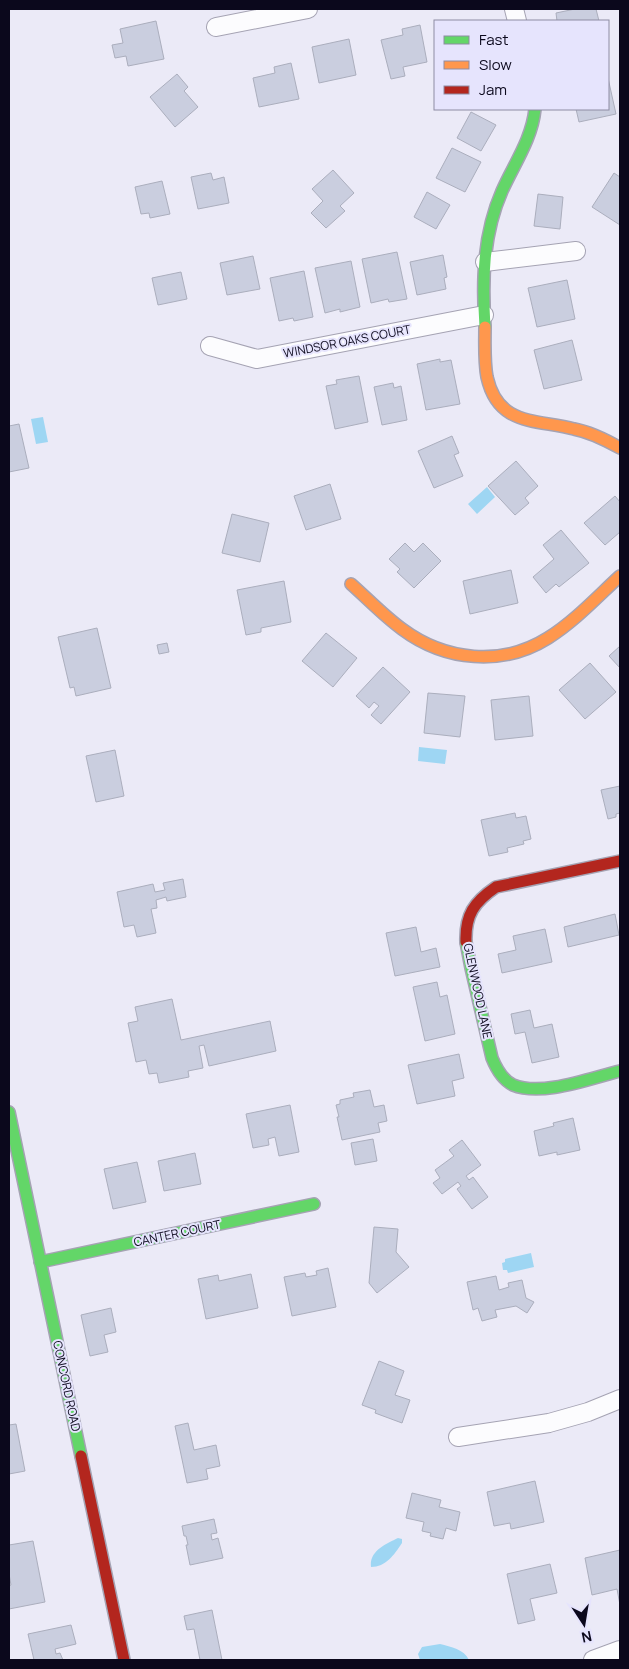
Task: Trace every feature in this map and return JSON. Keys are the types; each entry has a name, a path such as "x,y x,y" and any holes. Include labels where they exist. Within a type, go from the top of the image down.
{"street":[{"path":"216,27 308,9"},
{"path":"535,110 534,120 524,147 502,192 490,223 485,262 484,315 487,376 494,395 505,411 522,419 576,429 610,442 620,448"},
{"path":"485,262 576,252"},
{"name":"WINDSOR OAKS COURT","path":"210,346 257,358 484,315"},
{"path":"351,584 403,629 422,641 446,652 464,657 490,658 518,652 538,644 564,626 620,576"},
{"name":"GLENWOOD LANE","path":"620,861 496,887 482,897 472,909 466,922 470,960 492,1058 500,1074 512,1085 530,1089 547,1088 620,1070"},
{"name":"CONCORD ROAD","path":"9,1112 124,1660"},
{"name":"CANTER COURT","path":"40,1262 314,1204"},
{"path":"458,1437 549,1423 588,1412 620,1399"},
{"path":"593,1660 620,1650"}],"water":[{"path":"43,417 48,442 36,444 31,419"},
{"path":"487,487 495,497 477,514 468,504"},
{"path":"419,747 447,750 445,764 418,761"},
{"path":"531,1253 534,1267 508,1273 507,1270 503,1270 502,1263 505,1262 505,1259"},
{"path":"398,1538 402,1539 402,1543 393,1556 381,1565 371,1567 371,1561 376,1552"},
{"path":"440,1644 461,1651 469,1660 420,1660 418,1654 422,1647"}],"building":[{"path":"575,9 596,9 599,20 557,20 556,13"},
{"path":"156,21 164,59 128,66 126,56 115,58 112,45 123,43 120,29"},
{"path":"420,25 427,62 403,67 405,76 391,79 381,40 403,35 402,29"},
{"path":"349,39 356,75 319,83 312,47"},
{"path":"291,63 299,99 259,107 253,78 275,73 274,67"},
{"path":"177,74 188,87 184,91 198,107 175,127 150,97"},
{"path":"609,82 616,114 579,122 576,110 609,110"},
{"path":"471,112 496,125 481,151 457,138"},
{"path":"452,148 481,162 465,192 436,178"},
{"path":"333,170 354,193 340,206 345,211 326,228 311,213 323,201 312,189"},
{"path":"211,173 213,180 224,177 229,203 198,209 191,177"},
{"path":"614,173 620,177 620,225 592,207"},
{"path":"162,181 170,214 150,218 149,213 141,214 135,187"},
{"path":"427,192 450,205 436,229 414,217"},
{"path":"538,194 563,197 560,229 534,226"},
{"path":"397,252 407,299 389,302 388,299 371,303 362,259"},
{"path":"443,255 447,277 444,278 446,289 417,295 410,262"},
{"path":"253,256 260,289 227,295 220,263"},
{"path":"351,261 360,307 340,312 340,309 325,313 315,268"},
{"path":"304,271 313,317 294,321 293,318 279,321 270,278"},
{"path":"181,272 187,299 158,305 152,278"},
{"path":"567,280 575,319 537,327 528,288"},
{"path":"572,340 582,380 544,389 534,350"},
{"path":"440,359 440,362 451,360 460,404 426,410 417,364"},
{"path":"359,376 368,422 335,429 326,386 337,384 336,380"},
{"path":"393,383 394,388 401,386 407,420 382,425 374,387"},
{"path":"19,424 29,468 9,472 9,426"},
{"path":"452,436 459,453 454,455 463,476 434,488 418,451"},
{"path":"516,461 538,486 525,498 529,503 515,515 488,486"},
{"path":"330,484 341,519 306,530 294,496"},
{"path":"615,496 620,502 620,532 605,545 584,523"},
{"path":"232,514 269,523 260,562 222,553"},
{"path":"561,530 589,563 559,587 556,584 546,593 533,577 554,559 543,545"},
{"path":"405,543 414,552 423,543 441,561 414,588 397,572 400,569 389,559"},
{"path":"511,570 518,603 470,614 463,581"},
{"path":"284,581 291,622 261,628 261,632 246,635 237,590"},
{"path":"97,628 111,688 76,696 74,687 70,688 58,637"},
{"path":"326,633 357,658 333,687 302,661"},
{"path":"167,643 169,652 159,654 157,645"},
{"path":"620,646 620,668 609,656"},
{"path":"590,663 616,692 585,719 559,690"},
{"path":"383,667 410,692 381,724 371,715 379,706 374,702 369,708 356,696"},
{"path":"428,693 465,696 460,737 424,733"},
{"path":"529,696 533,736 495,740 491,700"},
{"path":"115,750 124,796 96,802 86,756"},
{"path":"620,786 620,813 616,814 616,817 608,819 601,790"},
{"path":"515,813 516,818 526,816 531,839 523,841 524,844 507,848 508,852 489,856 481,820"},
{"path":"183,879 186,897 167,901 166,897 156,900 157,908 151,909 156,933 137,937 134,925 124,927 117,892 153,884 155,892 165,890 163,883"},
{"path":"615,914 619,935 568,947 564,927"},
{"path":"416,927 421,952 436,948 440,967 395,976 386,933"},
{"path":"545,929 552,962 502,973 498,954 516,950 513,936"},
{"path":"437,982 440,997 447,995 455,1034 425,1041 413,987"},
{"path":"172,999 181,1040 270,1021 276,1051 209,1066 204,1045 199,1046 203,1068 188,1071 189,1077 159,1083 157,1073 149,1074 146,1060 136,1062 128,1023 138,1021 135,1007"},
{"path":"530,1010 534,1028 552,1024 559,1057 532,1063 525,1032 515,1034 511,1014"},
{"path":"459,1054 464,1078 452,1081 455,1096 417,1104 408,1065"},
{"path":"370,1090 374,1107 384,1105 387,1121 378,1123 380,1132 342,1140 336,1105 340,1104 340,1100 354,1097 353,1093"},
{"path":"290,1105 299,1152 279,1156 275,1137 268,1139 269,1145 253,1148 246,1114"},
{"path":"573,1118 580,1150 557,1155 557,1152 539,1156 534,1131 554,1126 553,1123"},
{"path":"373,1139 377,1161 355,1165 351,1143"},
{"path":"462,1140 481,1165 466,1176 469,1180 473,1177 488,1197 472,1209 457,1189 461,1186 458,1182 442,1194 433,1183 440,1178 435,1170 454,1156 449,1150"},
{"path":"195,1153 201,1184 164,1191 158,1161"},
{"path":"137,1162 146,1202 113,1209 104,1169"},
{"path":"374,1227 398,1229 396,1252 409,1267 377,1293 369,1283"},
{"path":"328,1268 336,1307 292,1316 284,1277 305,1273 306,1277 317,1275 316,1271"},
{"path":"251,1274 258,1308 206,1319 198,1279 218,1275 219,1281"},
{"path":"496,1276 499,1290 509,1287 508,1283 522,1280 526,1298 534,1302 527,1313 516,1306 495,1310 497,1317 482,1321 478,1308 473,1310 467,1282"},
{"path":"111,1308 116,1332 104,1335 108,1352 90,1356 81,1315"},
{"path":"379,1361 404,1371 395,1395 410,1400 402,1423 375,1413 376,1410 362,1405"},
{"path":"188,1423 194,1450 216,1445 220,1466 206,1469 208,1479 187,1483 175,1426"},
{"path":"16,1424 25,1471 9,1474 9,1425"},
{"path":"535,1481 544,1522 511,1529 510,1523 494,1526 487,1492"},
{"path":"412,1493 441,1500 439,1507 460,1512 456,1531 446,1528 443,1539 430,1536 431,1533 422,1531 424,1522 406,1518"},
{"path":"214,1519 217,1533 211,1534 212,1540 218,1538 223,1558 190,1565 186,1545 188,1545 182,1526"},
{"path":"33,1541 45,1602 9,1609 9,1586 11,1585 9,1545"},
{"path":"620,1550 620,1605 617,1589 592,1595 585,1558"},
{"path":"550,1564 557,1593 530,1599 535,1620 518,1624 507,1574"},
{"path":"212,1610 222,1660 200,1660 194,1629 187,1630 184,1616"},
{"path":"71,1625 76,1644 55,1649 56,1654 60,1653 63,1660 34,1660 28,1634"}],"traffic: fast":[{"path":"485,327 484,275 487,241 496,207 526,141 535,110"},
{"path":"466,942 492,1058 506,1080 513,1085 525,1088 552,1088 620,1071"},
{"path":"9,1112 81,1456"},
{"path":"40,1262 314,1204"}],"traffic: slow":[{"path":"485,327 487,377 492,393 500,404 520,418 586,432 620,448"},
{"path":"351,584 389,619 419,640 455,654 493,656 512,653 548,638 577,616 620,576"}],"traffic: jam":[{"path":"466,942 467,924 472,910 482,898 496,887 620,861"},
{"path":"81,1456 124,1660"}]}
